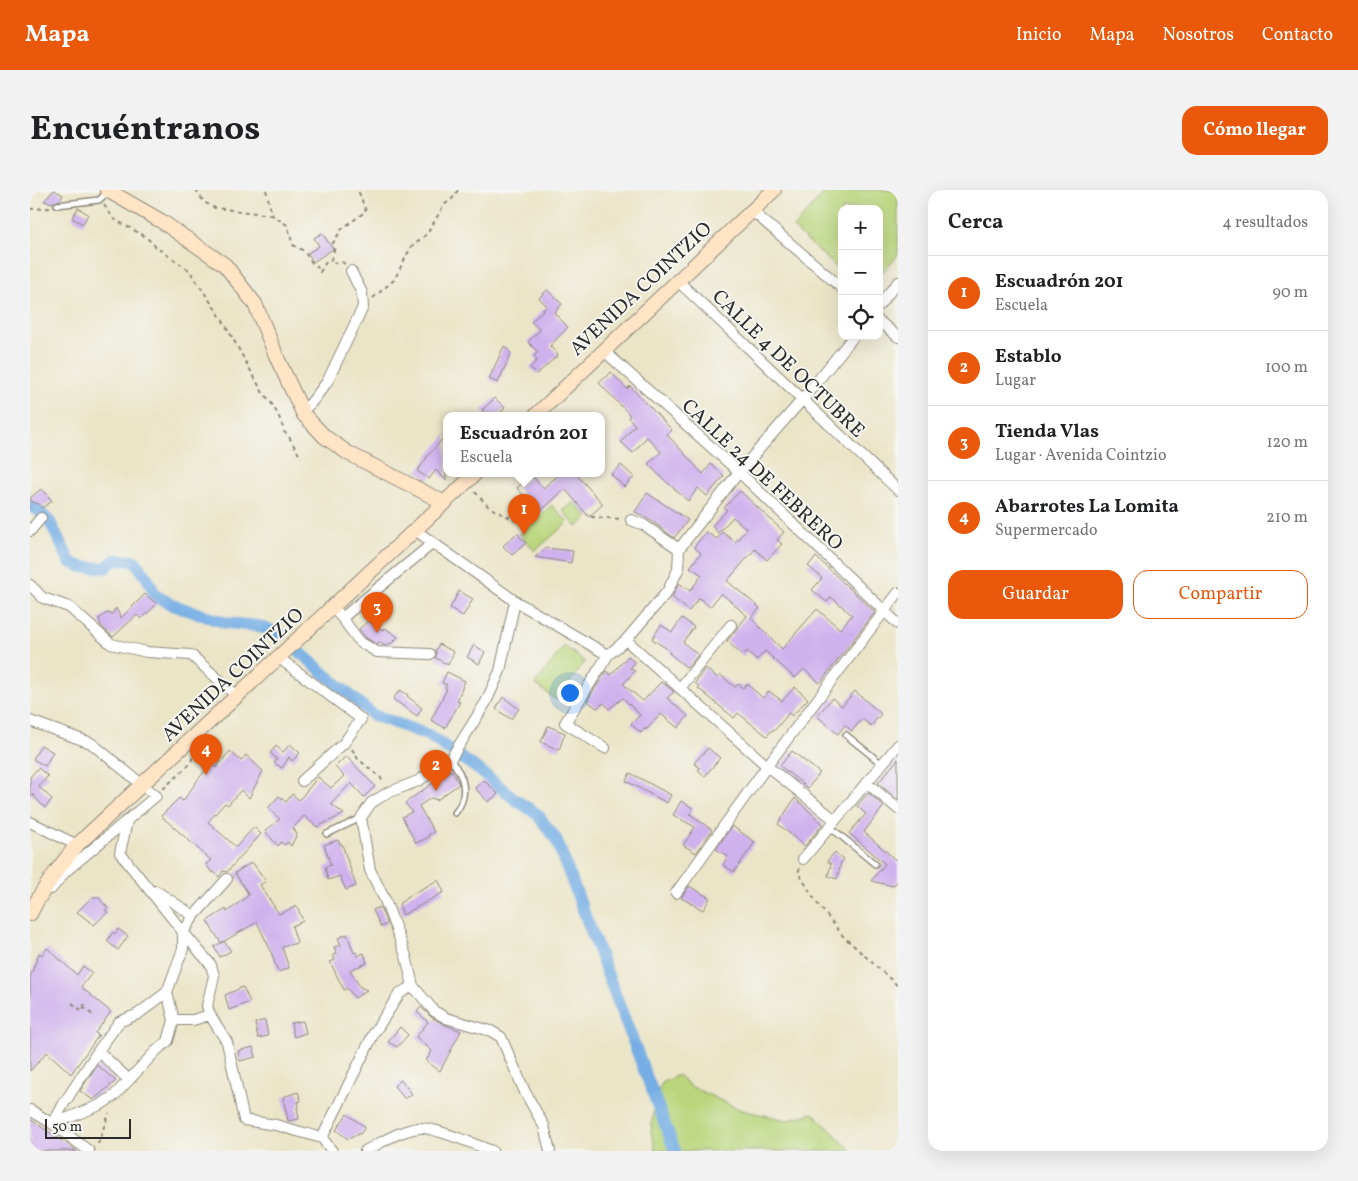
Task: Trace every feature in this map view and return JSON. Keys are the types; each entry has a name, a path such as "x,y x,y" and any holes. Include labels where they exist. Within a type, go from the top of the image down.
{"main road":[{"name":"AVENIDA COINTZIO","path":"544,412 603,350 774,190"},
{"path":"105,194 161,221 225,265 255,304 302,411 325,437 348,453 445,503"},
{"name":"AVENIDA COINTZIO","path":"30,914 38,898 57,870 78,845 279,658 338,613 415,530 470,478"}],"street":[{"path":"751,210 838,285"},
{"path":"302,411 311,403 327,382 363,308 362,293 351,271"},
{"name":"CALLE 4 DE OCTUBRE","path":"678,281 898,490"},
{"path":"883,300 898,282"},
{"path":"883,324 898,337"},
{"path":"605,748 565,723 608,655 626,640 667,592 678,570 679,549 739,472 802,400 851,340"},
{"name":"CALLE 24 DE FEBRERO","path":"603,350 739,472 898,624"},
{"path":"30,531 41,518"},
{"path":"631,520 644,524 679,549"},
{"path":"415,530 515,601 608,655"},
{"path":"430,654 377,652 360,642 338,613 433,543"},
{"path":"30,585 43,598 69,607 111,644 147,652 191,656 237,696"},
{"path":"676,893 767,766 898,593"},
{"path":"515,601 500,671 486,702 452,756 418,781 387,793 372,803 360,818 370,870 385,900 406,956 413,986 434,1011 446,1018 491,1031 501,1037 525,1092 544,1126 550,1151"},
{"path":"680,688 731,625"},
{"path":"626,640 833,823"},
{"path":"279,658 361,719 344,743 302,781"},
{"path":"30,720 91,743 156,796 77,862 38,898"},
{"path":"803,859 898,745"},
{"path":"867,782 898,809"},
{"path":"127,821 120,853 212,965 214,976 207,1006 210,1015 227,1042 244,1120 276,1125 322,1138 332,1151"},
{"path":"30,822 78,845"},
{"path":"53,1124 63,1105 119,1022 138,1014 167,992 183,949 183,932 194,916 227,879"},
{"path":"149,887 194,916"},
{"path":"322,1138 374,1033 400,993 413,986"},
{"path":"53,1124 100,1105 114,1096 168,1041 174,1020 167,992"},
{"path":"174,1020 193,1020 210,1015"},
{"path":"98,1051 129,1080"},
{"path":"30,1110 53,1124 89,1151"},
{"path":"365,1151 404,1132 421,1128 449,1135 492,1151"}],"lane":[{"path":"57,205 105,194"},
{"path":"846,735 882,764"},
{"path":"452,756 464,782 463,797 460,807 455,813"},
{"path":"327,834 360,818"},
{"path":"833,823 875,864"}],"path":[{"path":"196,190 204,202 215,208 272,215 287,225 293,245 304,251 320,272 326,262 331,260 336,236 342,229 366,211 358,190"},
{"path":"266,190 272,215"},
{"path":"363,308 394,280 411,247 427,234 444,205 452,199 458,190"},
{"path":"105,194 114,219 146,237 157,248 189,270 222,319 262,393 270,400 284,432 288,435 301,458"},
{"path":"30,209 50,208 57,205"},
{"path":"331,260 335,263 342,262 351,271"},
{"path":"470,478 489,507 526,526"},
{"path":"591,517 631,520"},
{"path":"352,730 349,744 358,759 381,778 387,793"},
{"path":"156,796 191,763 193,753 188,742"},
{"path":"803,859 798,872 817,903 843,936 898,986"},
{"path":"72,1003 81,1010 85,1004"},
{"path":"83,1007 94,1016"},
{"path":"95,1151 114,1096"}],"green space":[{"path":"827,190 898,190 898,255 883,272 883,205 838,205 838,268 793,228"},
{"path":"574,502 588,517 577,527 563,511"},
{"path":"552,505 568,522 535,551 520,534"},
{"path":"564,646 585,662 556,700 535,684"},
{"path":"678,1075 690,1086 741,1110 787,1120 813,1113 852,1151 656,1151 651,1132 655,1096 663,1082"}],"building":[{"path":"54,190 63,195 60,200 53,203 44,201"},
{"path":"78,208 88,214 83,224 72,218"},
{"path":"322,233 333,249 313,262 308,253 319,246 314,238"},
{"path":"547,290 562,304 554,313 568,327 550,346 558,355 537,374 530,368 537,360 534,356 538,352 528,342 540,330 531,322 547,306 539,298"},
{"path":"504,346 511,353 498,383 489,379"},
{"path":"611,372 627,389 630,386 672,430 667,434 703,474 711,464 724,476 707,496 698,488 688,501 660,476 648,464 661,452 647,437 633,453 621,442 635,425 628,417 630,415 599,383"},
{"path":"495,398 505,408 500,412 484,412 482,410"},
{"path":"443,438 443,477 436,470 429,479 417,471"},
{"path":"621,465 634,477 624,487 611,474"},
{"path":"529,477 533,477 543,488 556,477 579,477 603,504 589,517 565,489 528,523 517,510 528,500 517,488"},
{"path":"41,489 52,501 42,508 39,504 32,502 30,498"},
{"path":"740,491 784,532 777,540 782,544 767,560 755,549 727,581 760,608 751,618 782,649 817,609 840,629 852,615 831,597 827,602 812,590 822,578 808,566 816,557 875,612 820,683 804,669 795,678 765,651 757,660 747,651 743,656 727,641 747,616 721,593 710,607 699,598 689,611 672,597 679,583 690,591 702,575 690,567 701,553 694,547 706,532 717,539 722,532 735,542 747,529 733,517 718,533 712,526 727,510 724,508"},
{"path":"647,493 688,520 674,538 652,521 635,512"},
{"path":"517,533 526,543 512,555 503,546"},
{"path":"546,548 573,551 571,563 535,557"},
{"path":"459,591 473,599 463,616 450,608"},
{"path":"145,594 157,604 141,619 137,615 113,637 101,626 99,619 107,613 112,614 116,608 121,618"},
{"path":"682,618 694,627 683,642 698,655 687,668 669,653 670,651 652,639 661,625 672,632"},
{"path":"368,621 383,630 385,628 398,637 391,644 383,645 379,642 377,644 366,638 359,629"},
{"path":"439,644 454,652 448,665 436,658 436,650"},
{"path":"474,645 485,652 479,664 467,657"},
{"path":"628,656 635,663 630,668 635,671 623,684 643,701 661,682 667,686 674,692 667,698 688,716 678,728 661,714 641,733 631,724 640,715 623,698 609,709 604,703 597,708 587,701 606,671 611,675"},
{"path":"705,668 718,678 720,675 735,687 738,684 743,688 747,684 763,698 769,691 782,701 795,687 808,699 792,716 789,713 774,731 772,730 767,736 738,713 734,718 698,688 699,686 695,683"},
{"path":"447,672 465,681 457,701 460,702 445,728 431,720 447,689 445,688 447,685 442,683"},
{"path":"400,690 422,708 417,716 393,699"},
{"path":"855,691 881,714 871,726 862,719 852,731 845,725 838,734 817,716 832,698 842,706"},
{"path":"503,697 519,709 511,719 496,709"},
{"path":"548,726 565,733 559,750 541,742"},
{"path":"290,744 300,753 292,761 289,757 282,768 274,763 277,759 270,753 276,746 283,752"},
{"path":"41,745 53,752 45,766 33,759"},
{"path":"708,748 720,758 705,776 694,763"},
{"path":"230,751 241,761 246,755 263,771 249,798 241,790 228,805 225,803 208,822 236,847 254,827 261,834 227,872 223,871 219,877 214,872 212,873 206,864 211,860 161,816 179,798 183,801 211,764 216,768"},
{"path":"792,751 820,773 808,788 780,766"},
{"path":"346,756 375,786 364,797 351,783 331,804 344,814 317,827 304,816 293,828 297,834 291,846 288,842 284,845 281,842 278,846 265,831 280,819 268,808 279,796 286,802 292,794 299,800 318,777 331,788 344,776 335,767"},
{"path":"898,759 898,800 878,783"},
{"path":"38,768 48,776 39,787 52,799 45,808 32,794 30,797 30,777"},
{"path":"451,770 459,784 437,800 431,798 419,806 434,832 428,835 429,837 416,843 402,817 412,812 405,803"},
{"path":"630,773 671,795 667,803 626,781"},
{"path":"484,780 498,794 488,802 475,788"},
{"path":"868,793 884,806 864,832 898,862 898,881 893,886 871,881 885,864 849,833 866,814 857,806"},
{"path":"795,798 823,824 805,846 778,824"},
{"path":"681,801 693,808 690,814 712,830 696,853 683,845 695,827 673,815"},
{"path":"732,826 755,842 734,872 723,865 728,856 716,849"},
{"path":"338,840 342,844 356,886 346,890 340,876 328,880 325,867 331,865 324,845"},
{"path":"835,852 844,859 841,863 837,879 828,876 831,864 827,861"},
{"path":"252,862 266,881 260,885 279,914 297,906 303,921 292,926 297,943 282,947 289,968 278,972 270,949 257,922 221,943 207,921 226,909 227,912 249,895 235,873"},
{"path":"438,880 444,892 403,915 399,904 412,894"},
{"path":"689,886 710,898 703,910 681,898"},
{"path":"92,897 98,897 108,908 105,910 108,912 94,925 77,912"},
{"path":"380,907 387,924 381,927 373,910"},
{"path":"118,929 128,936 118,950 107,941 113,932 115,934"},
{"path":"347,934 354,953 356,952 358,956 364,953 367,963 350,970 360,987 367,990 355,998 347,988 344,990 330,962 335,960 333,955 337,954 334,947 341,945 338,938"},
{"path":"224,941 231,951 220,957 214,947"},
{"path":"47,948 77,975 83,966 92,973 81,987 111,1012 95,1033 99,1035 71,1074 47,1052 30,1071 30,977 39,953 42,955"},
{"path":"243,987 250,1002 229,1010 225,995"},
{"path":"421,1007 431,1017 461,1031 440,1071 426,1061 432,1051 416,1037 428,1022 417,1012"},
{"path":"265,1020 268,1036 258,1038 255,1023"},
{"path":"303,1021 306,1033 294,1037 291,1023"},
{"path":"400,1027 408,1035 397,1047 388,1042"},
{"path":"253,1047 256,1057 240,1061 238,1051"},
{"path":"97,1065 116,1081 93,1100 80,1091"},
{"path":"401,1080 412,1094 405,1099 394,1086"},
{"path":"298,1092 301,1101 298,1102 299,1106 297,1107 299,1119 288,1121 283,1097"},
{"path":"347,1114 365,1127 361,1133 348,1139 336,1130"},
{"path":"30,1119 77,1151 30,1151"}],"waterway":[{"path":"30,507 34,507 50,522 70,562 82,567 105,568 115,560 135,561 148,579 155,595 173,605 226,623 258,626 281,634"},
{"path":"295,648 373,715 428,735 479,770 516,800 537,814 556,839 675,1151"}],"place":[{"name":"Escuadrón 201","path":"524,535"},
{"name":"Tienda Vlas","path":"377,633"},
{"name":"Abarrotes La Lomita","path":"206,775"},
{"name":"Establo","path":"436,791"}]}
